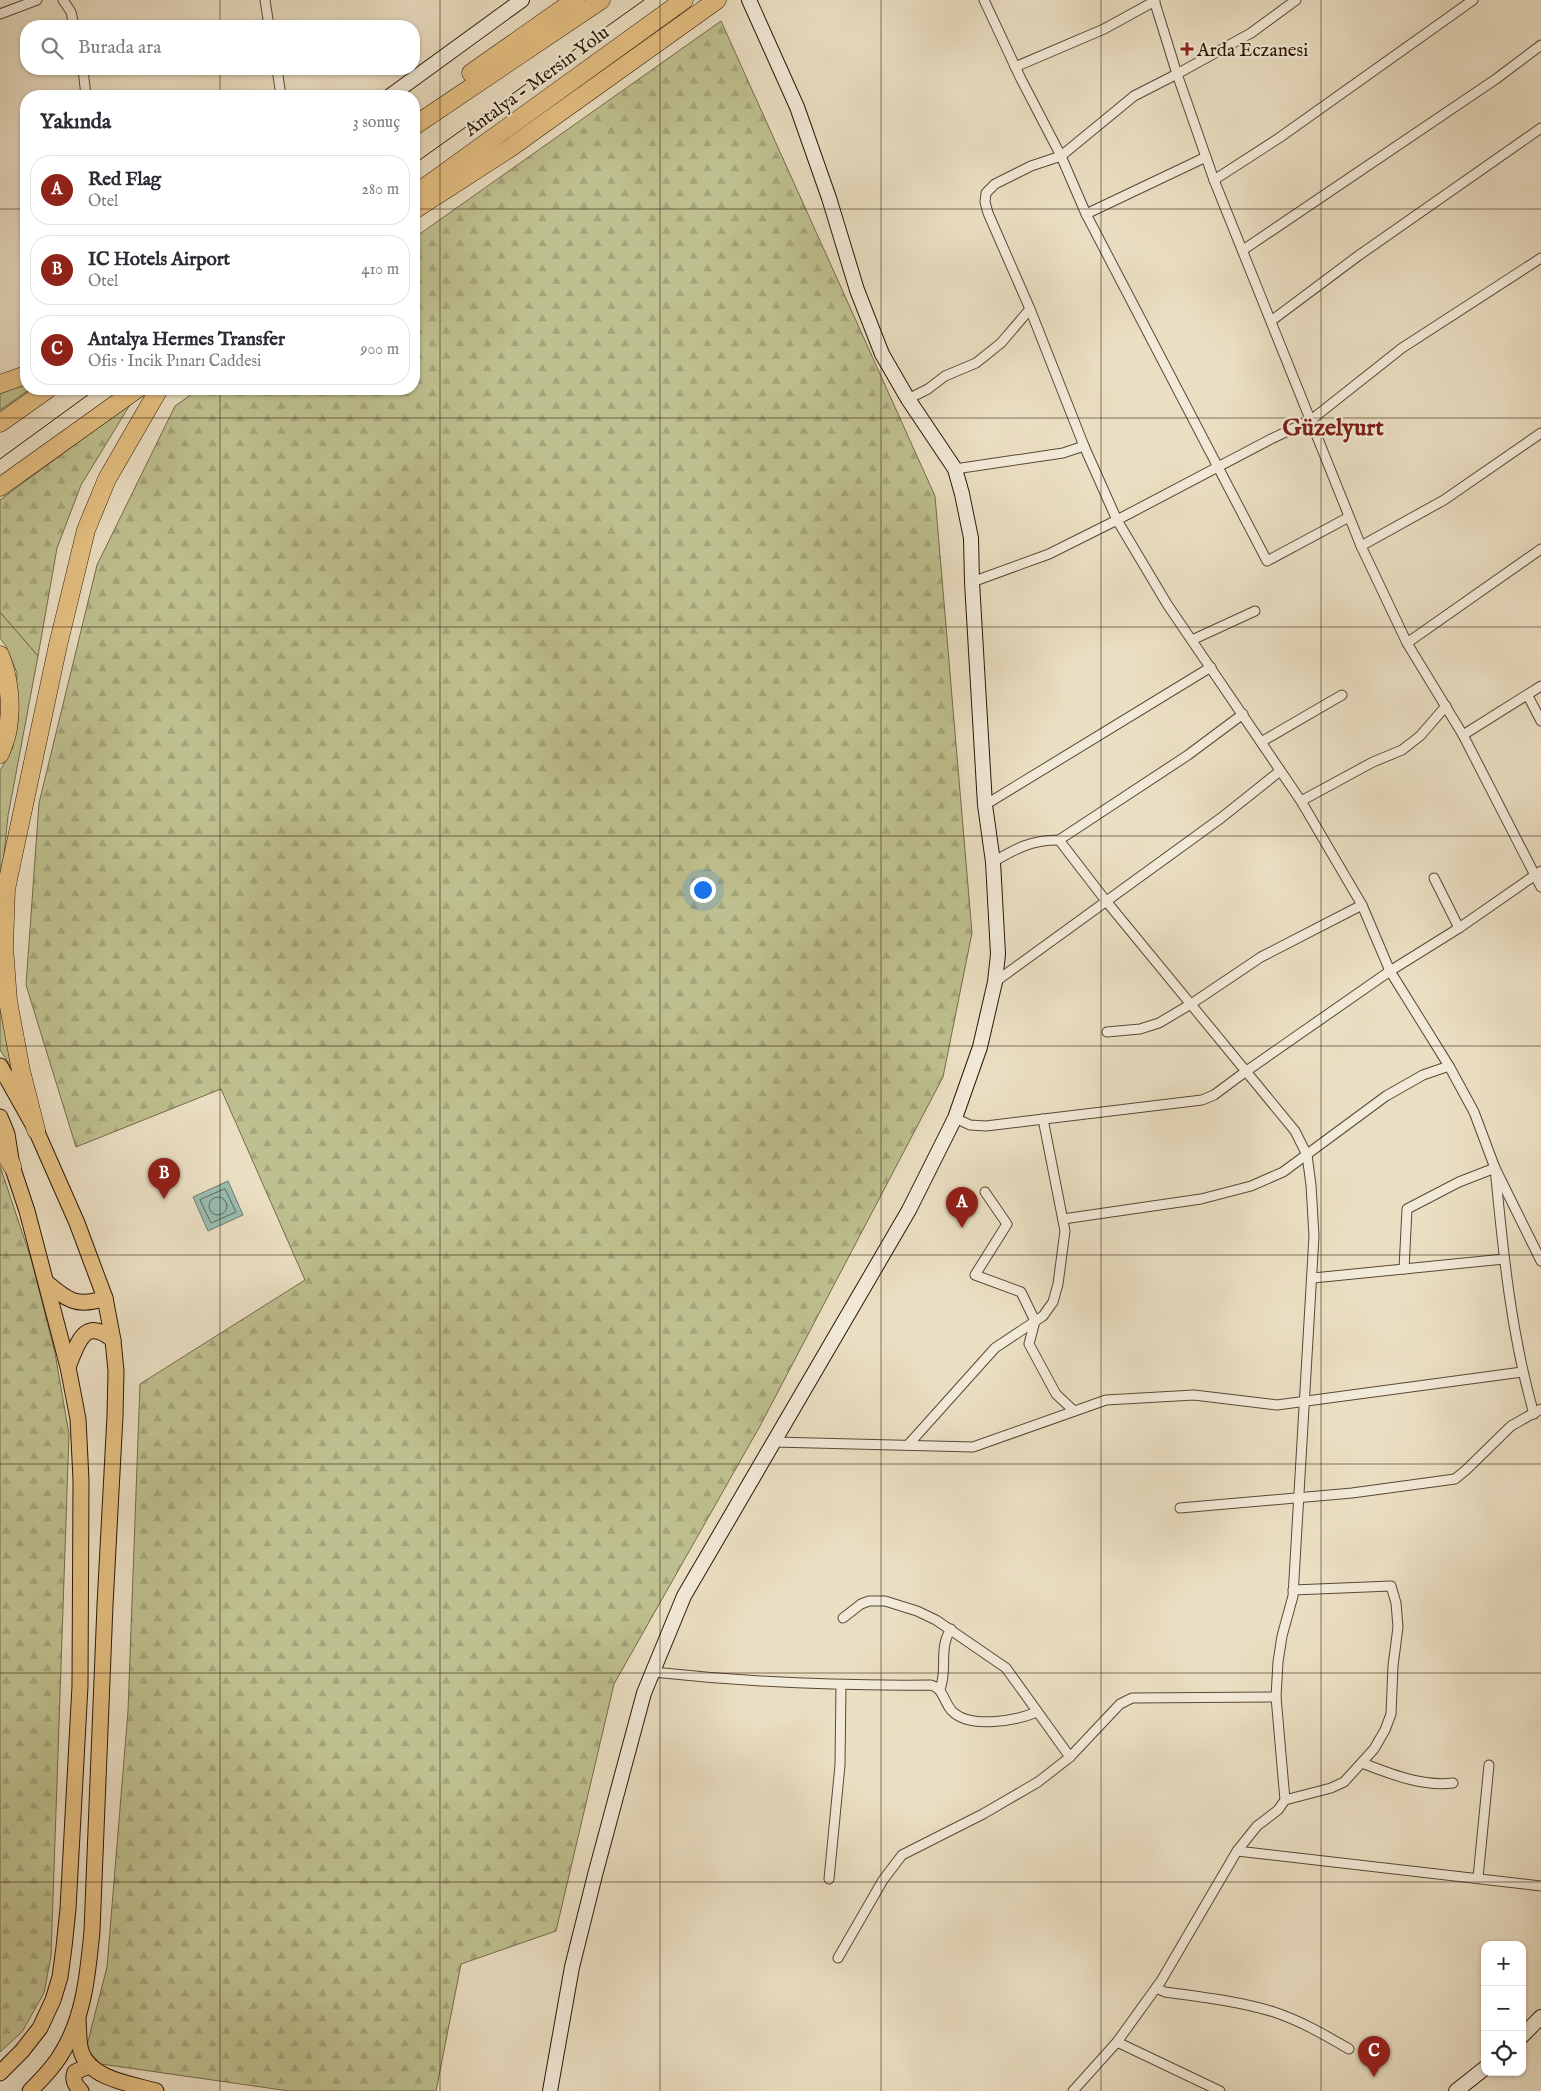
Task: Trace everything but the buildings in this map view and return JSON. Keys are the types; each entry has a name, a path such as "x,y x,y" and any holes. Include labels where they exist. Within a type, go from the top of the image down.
{"highway":[{"path":"420,117 437,97 575,0"},
{"name":"Antalya - Mersin Yolu","path":"420,120 601,0"},
{"name":"Antalya - Mersin Yolu","path":"420,191 684,0"},
{"path":"420,206 510,148 717,0"},
{"path":"0,384 20,376"},
{"path":"0,423 40,395"},
{"path":"0,487 129,395"},
{"path":"36,1130 21,1071 8,1001 4,947 6,889 58,645 86,530 107,479 156,395"},
{"path":"0,655 6,669 9,696 8,728 0,754"},
{"path":"0,1143 12,1166"}],"main road":[{"path":"0,1066 36,1130 77,1223 105,1298 113,1340 116,1371 92,1931 84,2000 61,2055 30,2091"},
{"path":"0,1117 7,1134 12,1166 27,1211 68,1367 78,1419 80,1480 80,1686 71,1824 68,1908 60,1977 53,2000 40,2028 22,2051 0,2073"},
{"path":"46,1282 66,1299 80,1303 93,1302 105,1298"},
{"path":"68,1367 78,1342 84,1334 91,1330 102,1331 113,1340"},
{"path":"78,2015 81,2051 89,2066 106,2076 156,2091"},
{"path":"81,2091 76,2086 73,2077 75,2072 89,2066"}],"street":[{"path":"0,14 26,2 37,0"},
{"path":"63,0 72,12 73,20"},
{"path":"265,0 268,20"},
{"path":"420,74 522,0"},
{"path":"550,2091 572,1966 594,1875 644,1693 684,1596 909,1210 955,1118 980,1047 995,982 998,954 993,862 984,805 971,538 962,494 955,469 908,399 879,344 857,290 829,198 797,107 749,0"},
{"path":"984,0 1015,67 1061,156 1086,214 1267,562 1350,517"},
{"path":"1015,67 1104,30 1154,0 1177,74 1214,180 1361,546 1407,643 1463,735 1538,873 1541,887"},
{"path":"1296,0 1251,33 1134,96 1061,156 1031,166 995,184 986,193 988,213 1030,309 1084,446 1118,520 1167,604 1301,801 1362,905 1390,971 1449,1066 1474,1112 1495,1168 1541,1261"},
{"path":"1214,180 1279,138 1473,0"},
{"path":"1243,250 1496,79 1541,45"},
{"path":"83,75 85,90"},
{"path":"278,75 280,90"},
{"path":"398,90 419,75"},
{"path":"1271,321 1358,256 1541,128"},
{"path":"1086,214 1206,157"},
{"path":"972,582 1048,554 1118,520 1217,466 1312,420 1402,348 1540,261"},
{"path":"908,399 928,390 945,376 976,363 1001,343 1030,309"},
{"path":"1361,546 1444,500 1541,433"},
{"path":"955,469 1062,453 1084,446"},
{"path":"1407,643 1541,549"},
{"path":"1192,640 1255,611"},
{"path":"984,805 1211,667"},
{"path":"1463,735 1528,696 1541,686"},
{"path":"1261,742 1342,695"},
{"path":"1528,696 1541,721"},
{"path":"1301,801 1372,762 1402,750 1420,736 1446,706"},
{"path":"993,862 1018,846 1047,840 1059,840 1188,755 1243,714"},
{"path":"995,982 1221,818 1280,770"},
{"path":"1059,840 1106,901 1295,1131 1307,1155 1312,1185 1314,1236 1300,1498 1293,1590 1281,1644 1276,1697 1284,1800 1278,1810 1258,1826 1237,1851 1156,1988 1117,2042 1073,2091"},
{"path":"955,1118 970,1125 986,1126 1202,1100 1214,1096 1245,1072 1390,971 1459,928 1538,873"},
{"path":"1434,878 1459,928"},
{"path":"1107,1032 1140,1029 1159,1023 1191,1004 1261,956 1362,905"},
{"path":"1063,1219 1201,1199 1251,1186 1283,1172 1386,1096 1423,1075 1449,1066"},
{"path":"908,1445 996,1348 1043,1316 1053,1302 1058,1284 1065,1231 1043,1119"},
{"path":"1180,1508 1300,1498 1454,1479 1466,1470 1511,1426 1537,1411 1522,1372 1504,1259 1495,1168"},
{"path":"1404,1269 1407,1209 1459,1182 1495,1168"},
{"path":"985,1192 1007,1224 975,1275 1021,1292 1035,1321 1030,1344 1056,1394 1074,1411"},
{"path":"1313,1278 1504,1259"},
{"path":"774,1442 973,1447 1106,1400 1194,1395 1277,1405 1522,1372"},
{"path":"1284,1800 1332,1788 1344,1782 1362,1763 1385,1730 1391,1714 1393,1666 1398,1628 1396,1603 1391,1586 1293,1590"},
{"path":"843,1618 861,1604 869,1601 885,1602 917,1611 951,1630 1006,1668 1070,1758"},
{"path":"940,1690 944,1644 951,1630"},
{"path":"653,1672 841,1685 930,1685 940,1690 951,1710 968,1720 1021,1718 1037,1712"},
{"path":"829,1879 840,1765 841,1685"},
{"path":"838,1958 883,1880 902,1855 983,1814 1038,1782 1070,1758 1120,1704 1132,1698 1276,1697"},
{"path":"1362,1763 1412,1780 1440,1785 1454,1783"},
{"path":"1478,1878 1489,1765"},
{"path":"1237,1851 1541,1886"},
{"path":"1156,1988 1165,1992 1234,2002 1275,2013 1305,2024 1349,2049"},
{"path":"1526,2032 1541,2017"},
{"path":"1117,2042 1220,2091"},
{"path":"1456,2091 1481,2071"}],"green space":[{"path":"721,21 935,496 972,933 943,1077 760,1426 614,1684 556,1931 461,1964 436,2091 289,2091 101,2064 86,2049 107,1967 128,1711 140,1384 305,1280 221,1089 76,1147 26,985 39,803 97,565 175,406 191,395 420,395 420,234"},
{"path":"20,385 21,395 0,410 0,393"},
{"path":"131,403 81,485 57,548 38,656 0,612 0,500"},
{"path":"0,612 38,656 8,816 0,892 0,771 13,747 17,673 6,646 0,638"},
{"path":"0,976 14,1071 0,1050"},
{"path":"0,1166 32,1262 55,1353 69,1434 51,1956 44,1993 22,2032 0,2052"}],"water":[{"path":"228,1181 243,1215 208,1231 193,1197"}],"tram line":[{"path":"420,160 644,0"},
{"path":"0,459 88,395"}],"place":[{"name":"Arda Eczanesi","path":"1187,49"},
{"name":"IC Hotels Airport","path":"164,1199"},
{"name":"Red Flag","path":"962,1228"},
{"name":"Antalya Hermes Transfer","path":"1374,2077"}],"district":[{"name":"Güzelyurt","path":"1333,427"}]}
